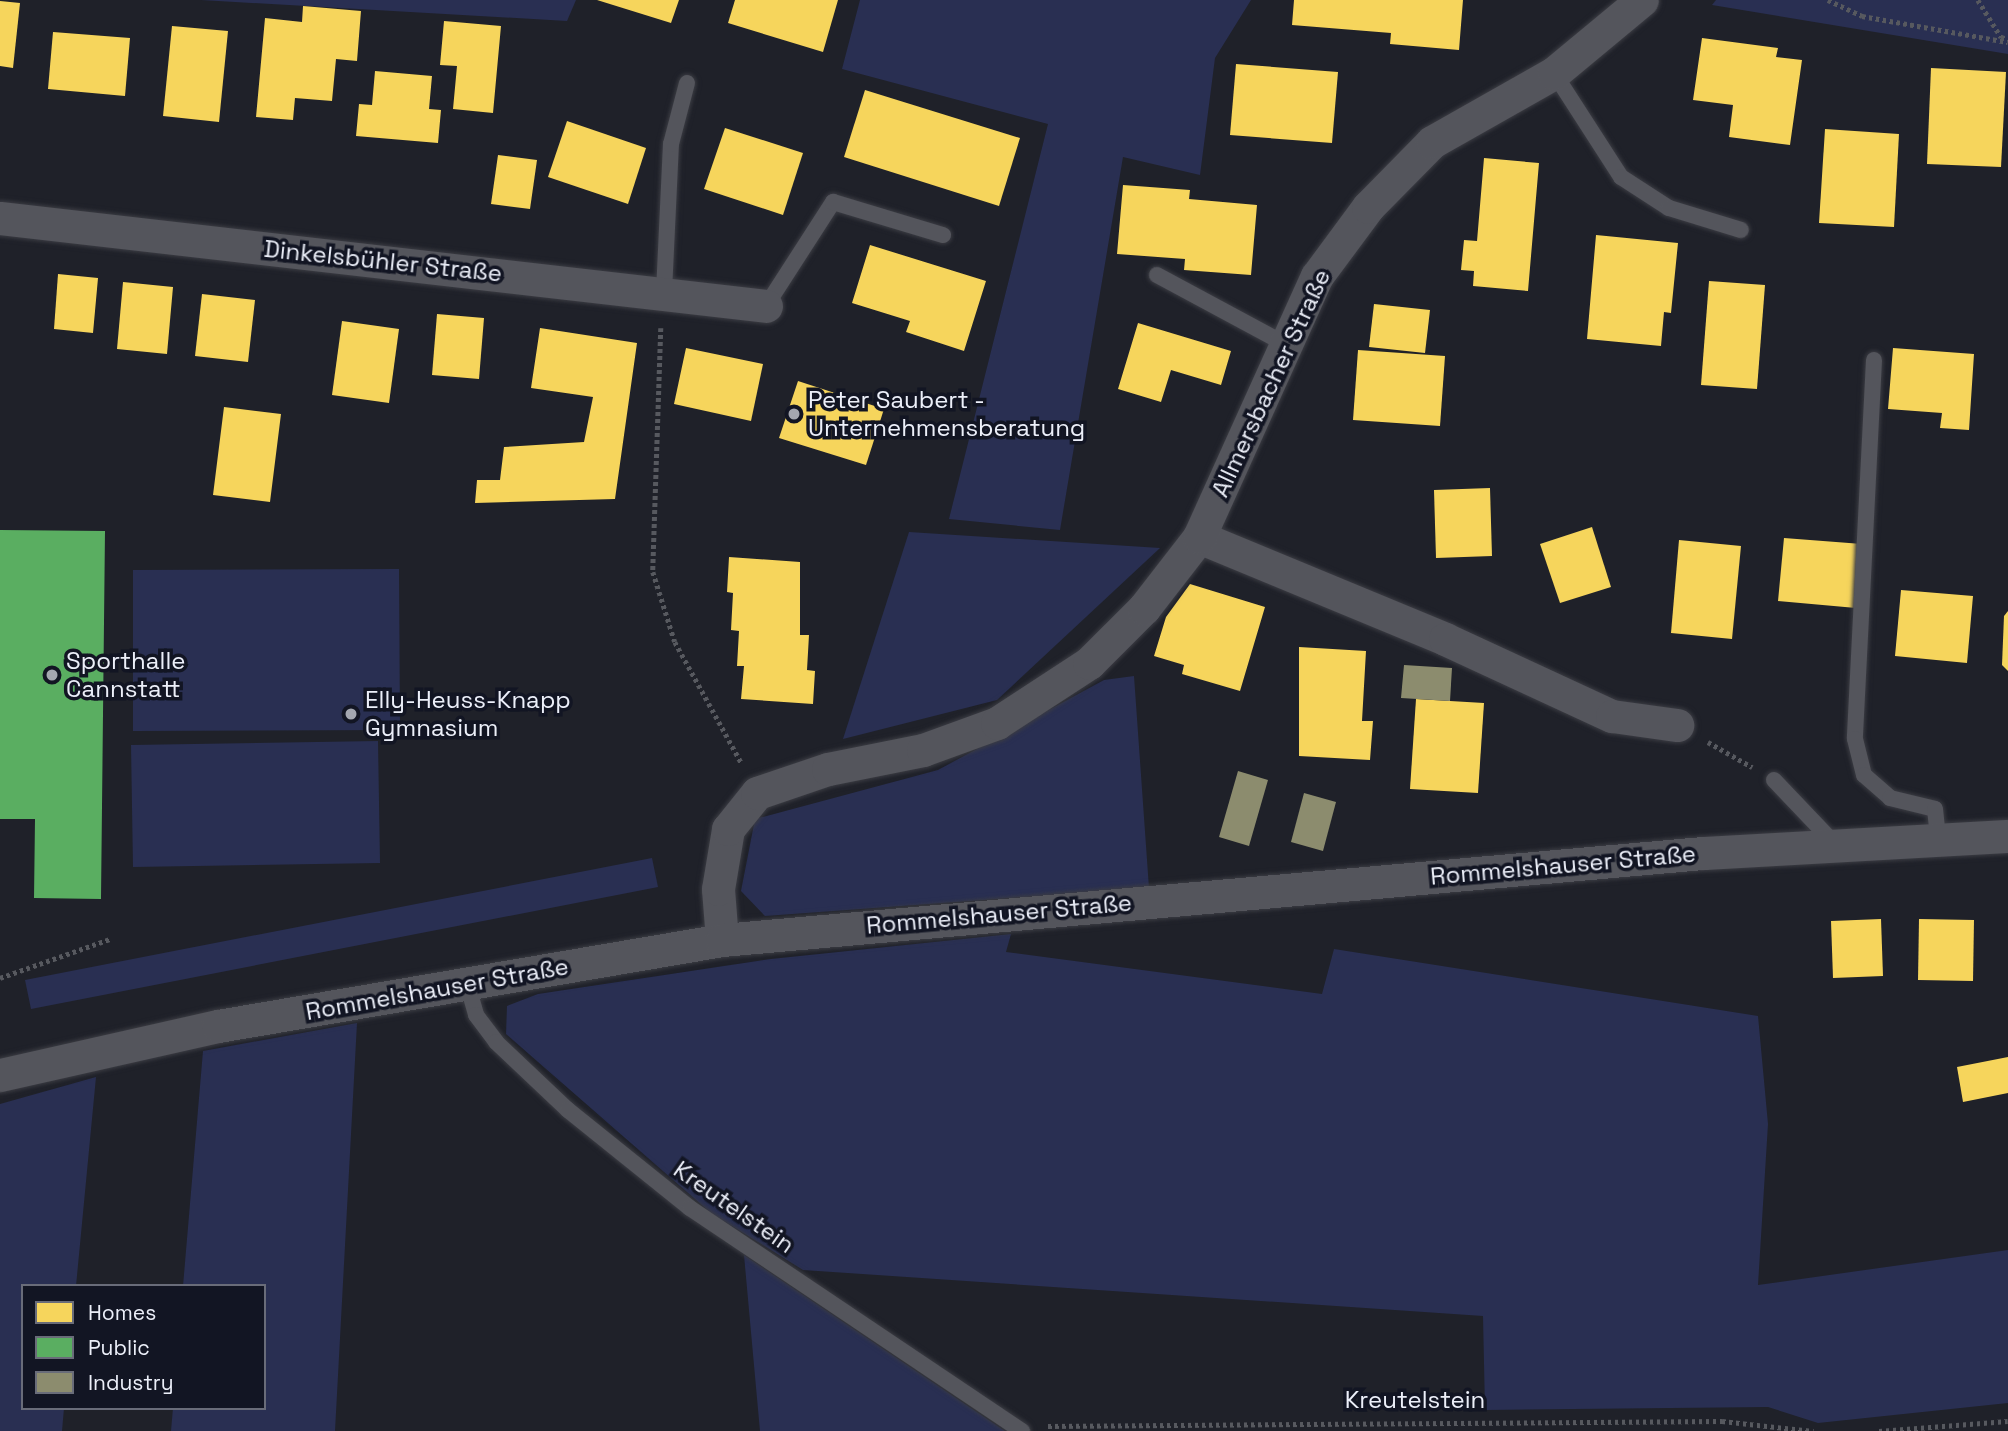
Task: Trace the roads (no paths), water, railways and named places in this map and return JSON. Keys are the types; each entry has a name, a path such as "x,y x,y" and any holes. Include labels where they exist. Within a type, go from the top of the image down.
{"street":[{"name":"Allmersbacher Straße","path":"722,940 718,889 728,829 757,793 828,769 923,750 997,723 1089,663 1144,608 1199,537 1317,276 1368,207 1423,152 1554,73 1642,0"},
{"name":"Dinkelsbühler Straße","path":"0,218 664,292 766,306"},
{"path":"1199,537 1445,639 1612,716 1677,725"},
{"name":"Rommelshauser Straße","path":"0,1076 218,1026 722,940 1198,895 1835,845 2008,836"}],"lane":[{"path":"1554,73 1621,177 1669,208 1741,230"},
{"path":"664,292 671,144 687,83"},
{"path":"766,306 833,202 943,235"},
{"path":"1157,275 1285,344"},
{"path":"1874,360 1855,739 1864,775 1890,798 1935,809 1938,840"},
{"path":"1774,780 1835,845"},
{"name":"Kreutelstein","path":"467,984 476,1015 496,1042 578,1118 690,1208 1019,1429"}],"place":[{"name":"Peter Saubert - Unternehmensberatung","path":"794,414"},
{"name":"Sporthalle Cannstatt","path":"52,675"},
{"name":"Elly-Heuss-Knapp Gymnasium","path":"351,714"}]}
